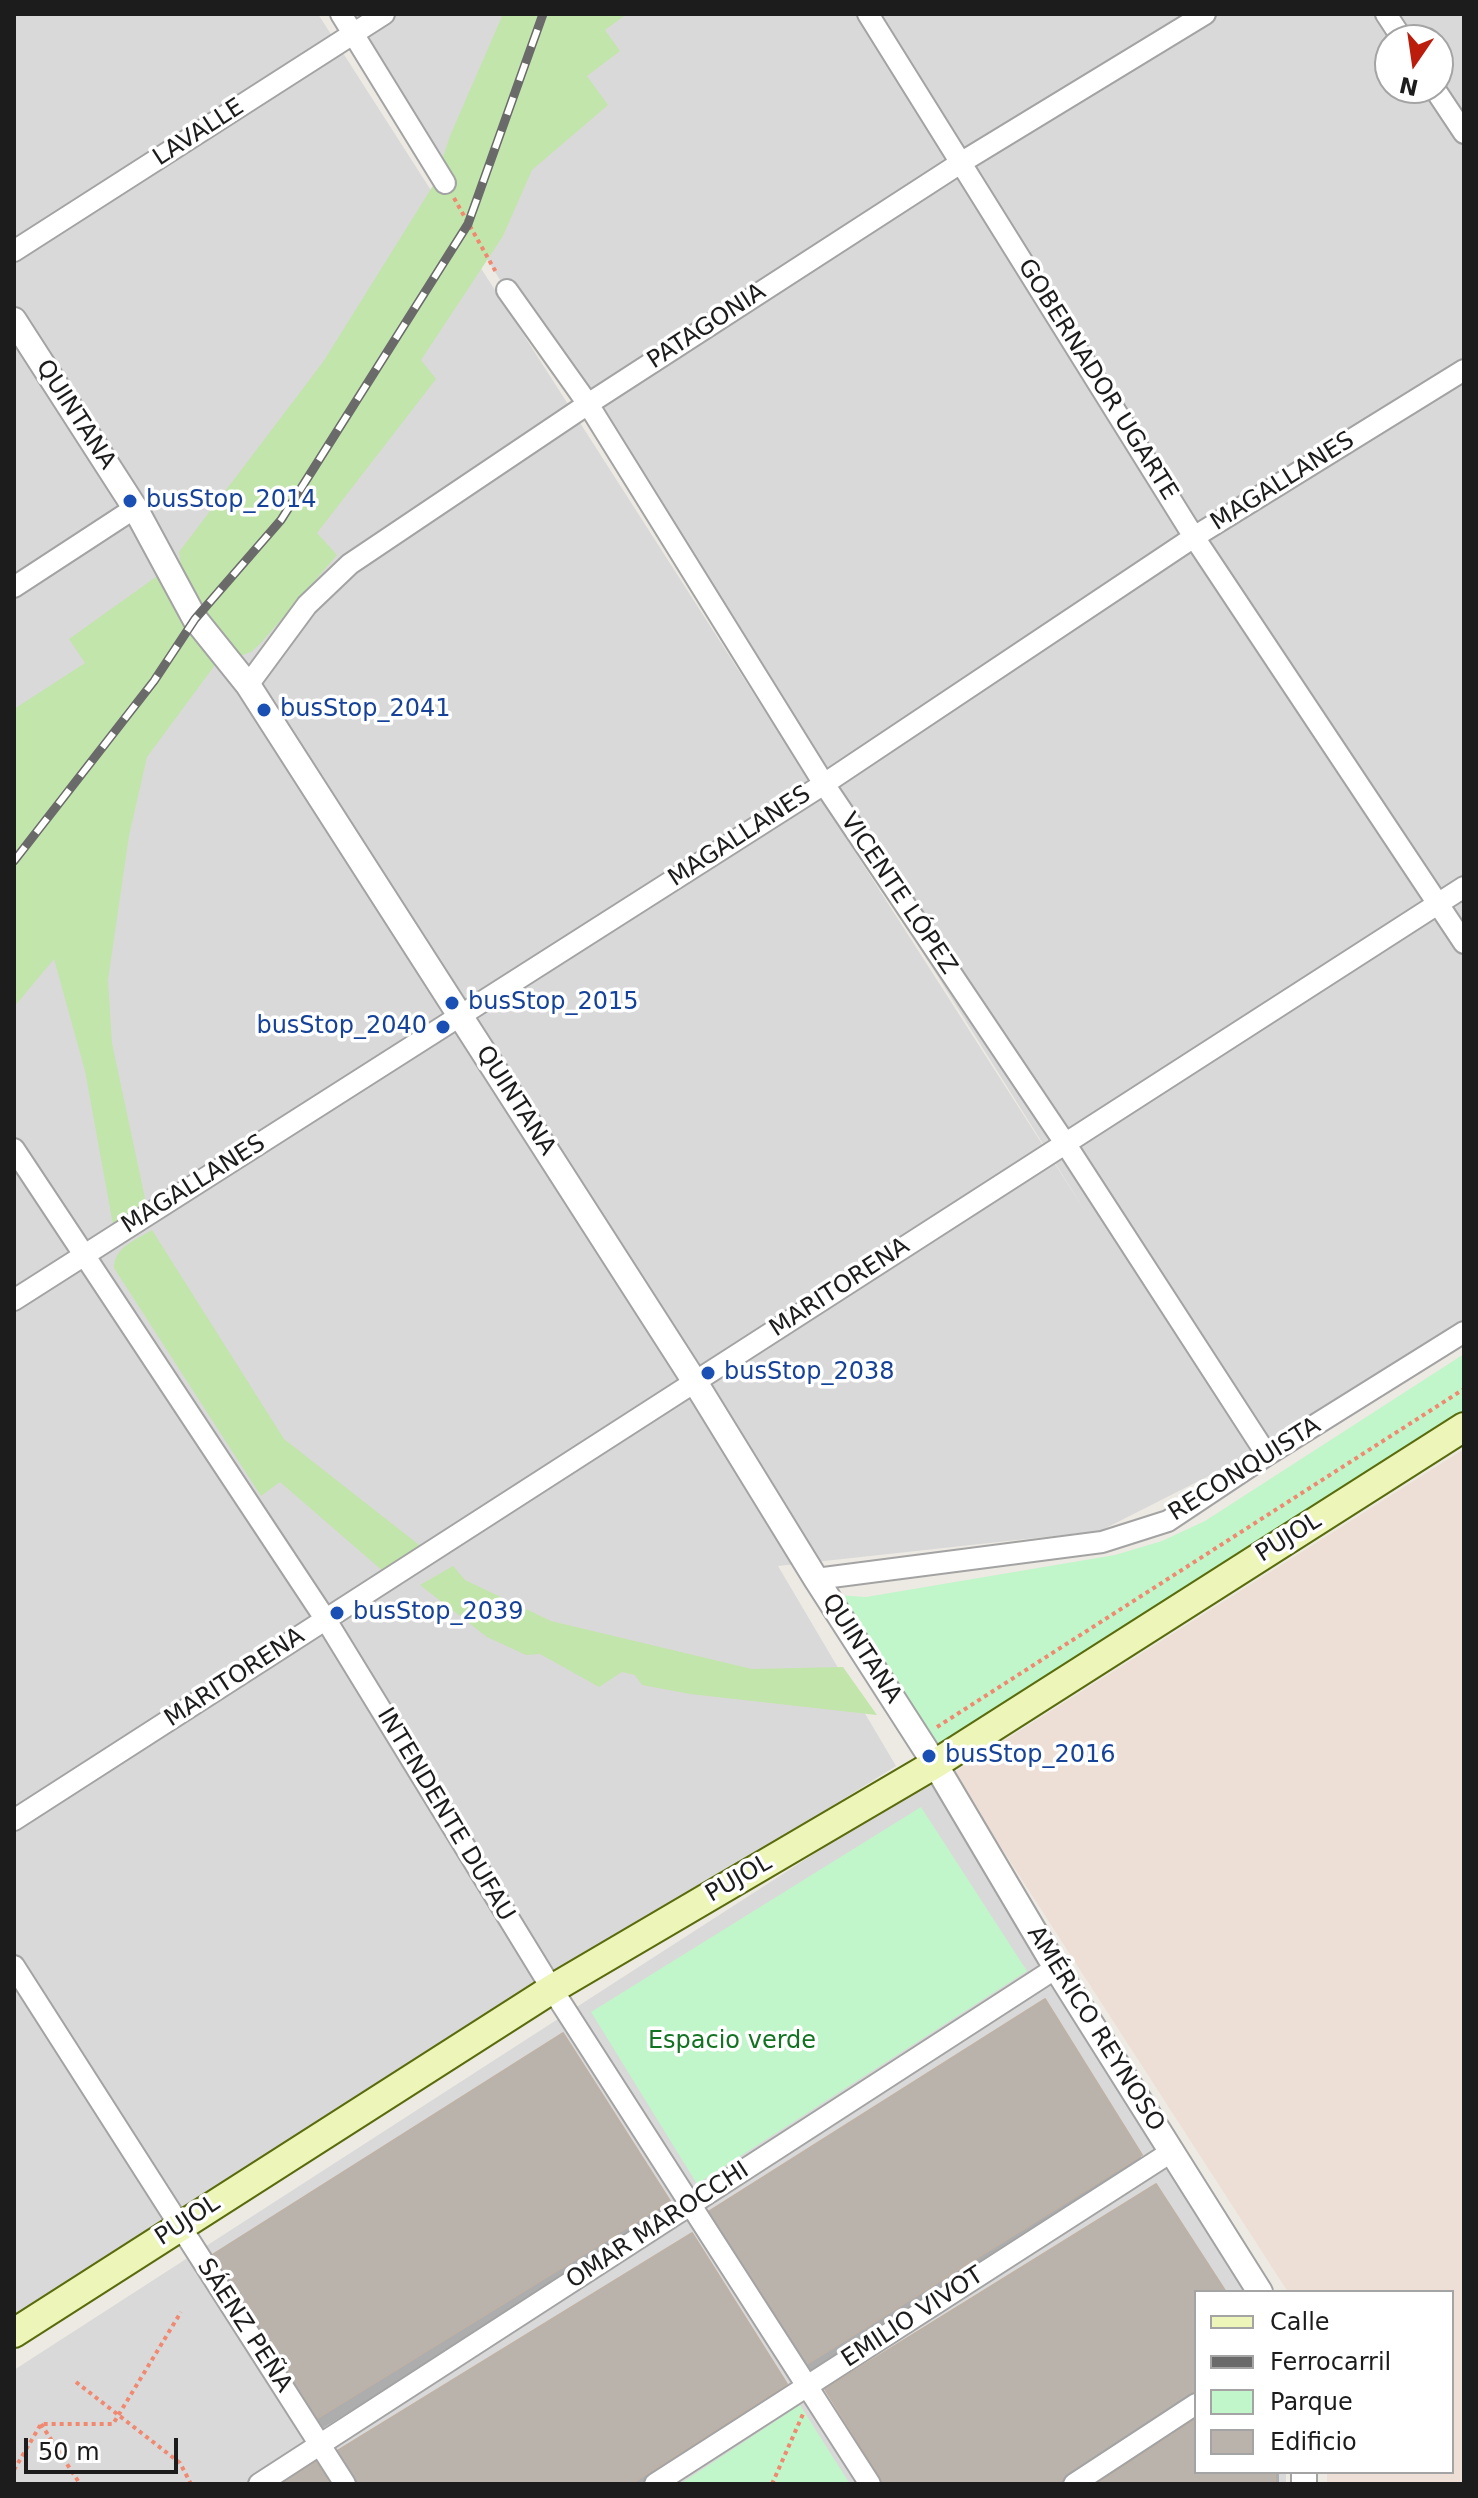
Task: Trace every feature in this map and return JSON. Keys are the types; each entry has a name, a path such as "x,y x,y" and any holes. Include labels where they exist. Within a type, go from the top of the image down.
{"main road":[{"name":"PUJOL","path":"14,2333 552,1989 935,1764 1464,1427"}],"street":[{"path":"341,14 445,183"},
{"name":"LAVALLE","path":"14,251 384,14"},
{"name":"GOBERNADOR UGARTE","path":"868,14 1194,537 1464,943"},
{"name":"PATAGONIA","path":"248,685 307,605 350,564 588,404 962,162 1205,14"},
{"path":"1445,104 1464,133"},
{"name":"VICENTE LÓPEZ","path":"507,290 588,404 824,784 1065,1143 1267,1455"},
{"name":"QUINTANA","path":"14,320 135,508 195,619 248,685 695,1382 935,1764"},
{"name":"MAGALLANES","path":"14,1300 824,784 1194,537 1464,370"},
{"path":"14,587 135,508"},
{"name":"MARITORENA","path":"14,1820 1464,887"},
{"name":"INTENDENTE DUFAU","path":"14,1149 326,1620 552,1989 870,2484"},
{"name":"RECONQUISTA","path":"816,1579 1102,1542 1168,1521 1464,1332"},
{"name":"AMÉRICO REYNOSO","path":"935,1764 1056,1968 1259,2290"},
{"name":"SÁENZ PEÑA","path":"14,1966 345,2484"},
{"name":"OMAR MAROCCHI","path":"259,2484 1056,1968"},
{"name":"EMILIO VIVOT","path":"655,2484 1171,2152"},
{"path":"1074,2484 1194,2405"}],"path":[{"path":"445,183 507,290"},
{"path":"918,1738 1464,1389"},
{"path":"41,2424 113,2424 181,2312"},
{"path":"76,2382 180,2463 191,2484"},
{"path":"772,2484 804,2412"},
{"path":"14,2470 41,2424"},
{"path":"41,2424 80,2484"}],"shaded area":[{"path":"14,14 318,14 1087,1214 333,14 1464,14 1464,1322 1244,1458 1100,1531 778,1566 896,1766 14,2319"},
{"path":"1464,1449 1464,2484 1327,2484 1327,2474 1454,2474 1454,2290 1287,2290 953,1773"},
{"path":"930,1779 1248,2290 1194,2290 1194,2474 1286,2474 1286,2484 14,2484 14,2370"}],"green space":[{"path":"503,14 627,14 605,30 620,51 587,76 608,105 532,170 503,236 421,360 436,379 317,533 337,555 260,644 240,656 208,624 182,571 179,552 323,362 434,184 450,136"},
{"path":"160,574 215,665 147,757 129,836 108,980 112,1043 146,1203 113,1225 85,1071 54,959 14,1007 14,709 85,663 69,639"},
{"path":"152,1230 284,1439 423,1548 384,1572 280,1482 261,1496 114,1268 122,1249"},
{"path":"1464,1354 1464,1413 953,1742 942,1746 929,1741 836,1595 866,1597 1115,1555 1162,1541 1205,1521"},
{"path":"453,1566 465,1580 551,1621 752,1669 843,1667 877,1715 690,1694 642,1685 635,1675 622,1672 599,1687 540,1654 526,1655 487,1637 420,1585"},
{"name":"Espacio verde","path":"921,1807 1027,1971 697,2184 591,2012"},
{"path":"800,2405 850,2484 680,2484"}],"building":[{"path":"1045,1999 1142,2155 802,2367 708,2212"},
{"path":"563,2033 670,2201 316,2419 209,2257"},
{"path":"1156,2184 1225,2290 1194,2290 1194,2392 1055,2484 884,2484 825,2389"},
{"path":"692,2233 787,2384 631,2484 357,2484 337,2451"},
{"path":"1194,2420 1194,2474 1275,2474 1275,2484 1096,2484"},
{"path":"316,2461 331,2484 280,2484"}],"railway":[{"path":"14,861 154,681 195,619 281,520 468,224 543,14"}],"place":[{"name":"busStop_2014","path":"130,501"},
{"name":"busStop_2041","path":"264,710"},
{"name":"busStop_2015","path":"452,1003"},
{"name":"busStop_2040","path":"443,1027"},
{"name":"busStop_2038","path":"708,1373"},
{"name":"busStop_2039","path":"337,1613"},
{"name":"busStop_2016","path":"929,1756"}]}
